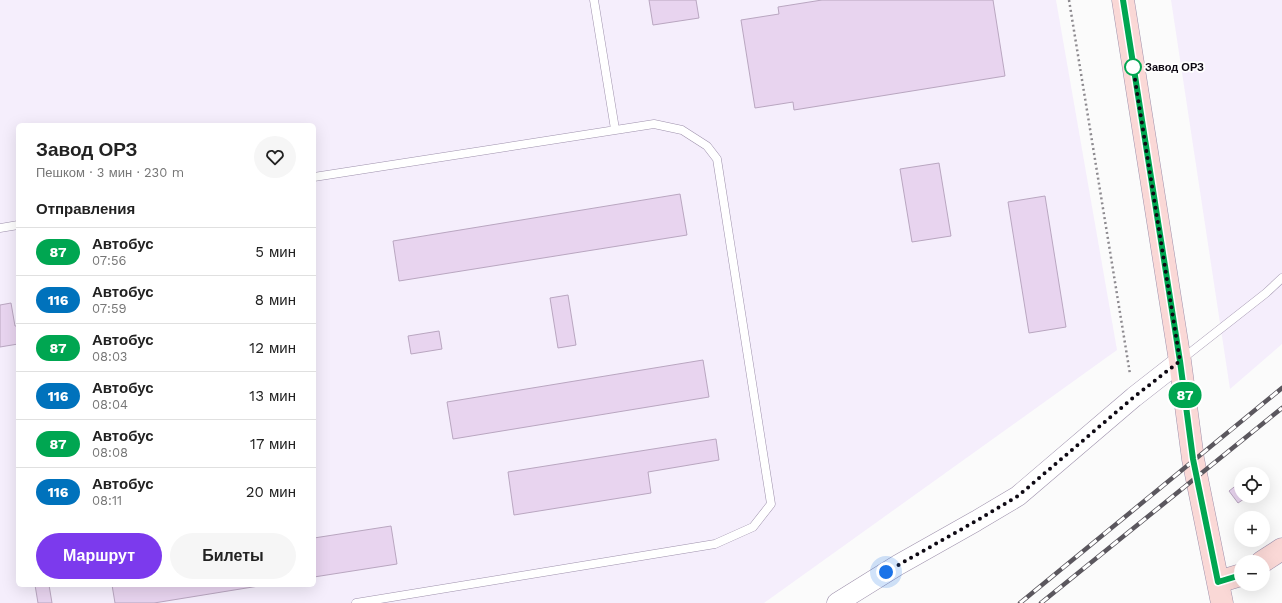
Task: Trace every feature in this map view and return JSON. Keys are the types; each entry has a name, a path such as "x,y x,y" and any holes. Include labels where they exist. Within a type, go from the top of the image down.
{"main road":[{"path":"1123,0 1180,361 1193,459 1220,593 1234,581"},
{"path":"1270,557 1282,549"}],"street":[{"path":"837,603 898,565 1018,496 1134,397 1180,361"}],"lane":[{"path":"594,0 615,129"},
{"path":"316,178 654,124 682,130 707,146 717,159 771,504 753,527 715,544 356,603"},
{"path":"0,228 16,225"},
{"path":"1180,361 1266,293 1282,278"}],"path":[{"path":"1069,0 1134,397"}],"shaded area":[{"path":"0,0 1056,0 1117,350 764,603 0,603"},
{"path":"1171,0 1282,0 1282,344 1230,389"}],"building":[{"path":"649,0 696,0 699,18 653,25"},
{"path":"822,0 993,0 1005,76 794,110 793,102 755,108 741,20 779,14 778,7"},
{"path":"939,163 951,236 912,242 900,169"},
{"path":"680,194 687,235 399,281 393,241"},
{"path":"1045,196 1066,327 1029,333 1008,202"},
{"path":"568,295 576,345 558,348 550,298"},
{"path":"11,303 16,326 16,344 0,347 0,305"},
{"path":"439,331 442,349 411,354 408,336"},
{"path":"703,360 709,397 453,439 447,402"},
{"path":"716,439 719,460 648,472 651,493 514,515 508,472"},
{"path":"1234,487 1234,498 1229,491"},
{"path":"391,526 397,564 316,577 316,538"},
{"path":"35,587 49,587 52,603 38,603"},
{"path":"112,587 253,587 154,603 115,603"}],"railway":[{"path":"1020,603 1282,388"},
{"path":"1041,603 1282,408"}],"bus line":[{"name":"87","path":"1123,0 1180,361 1193,459 1198,477 1218,582 1234,578"}],"place":[{"name":"Завод ОРЗ","path":"1133,67"}],"route":[{"path":"886,572 1018,496 1134,397 1180,361 1133,67"}]}
